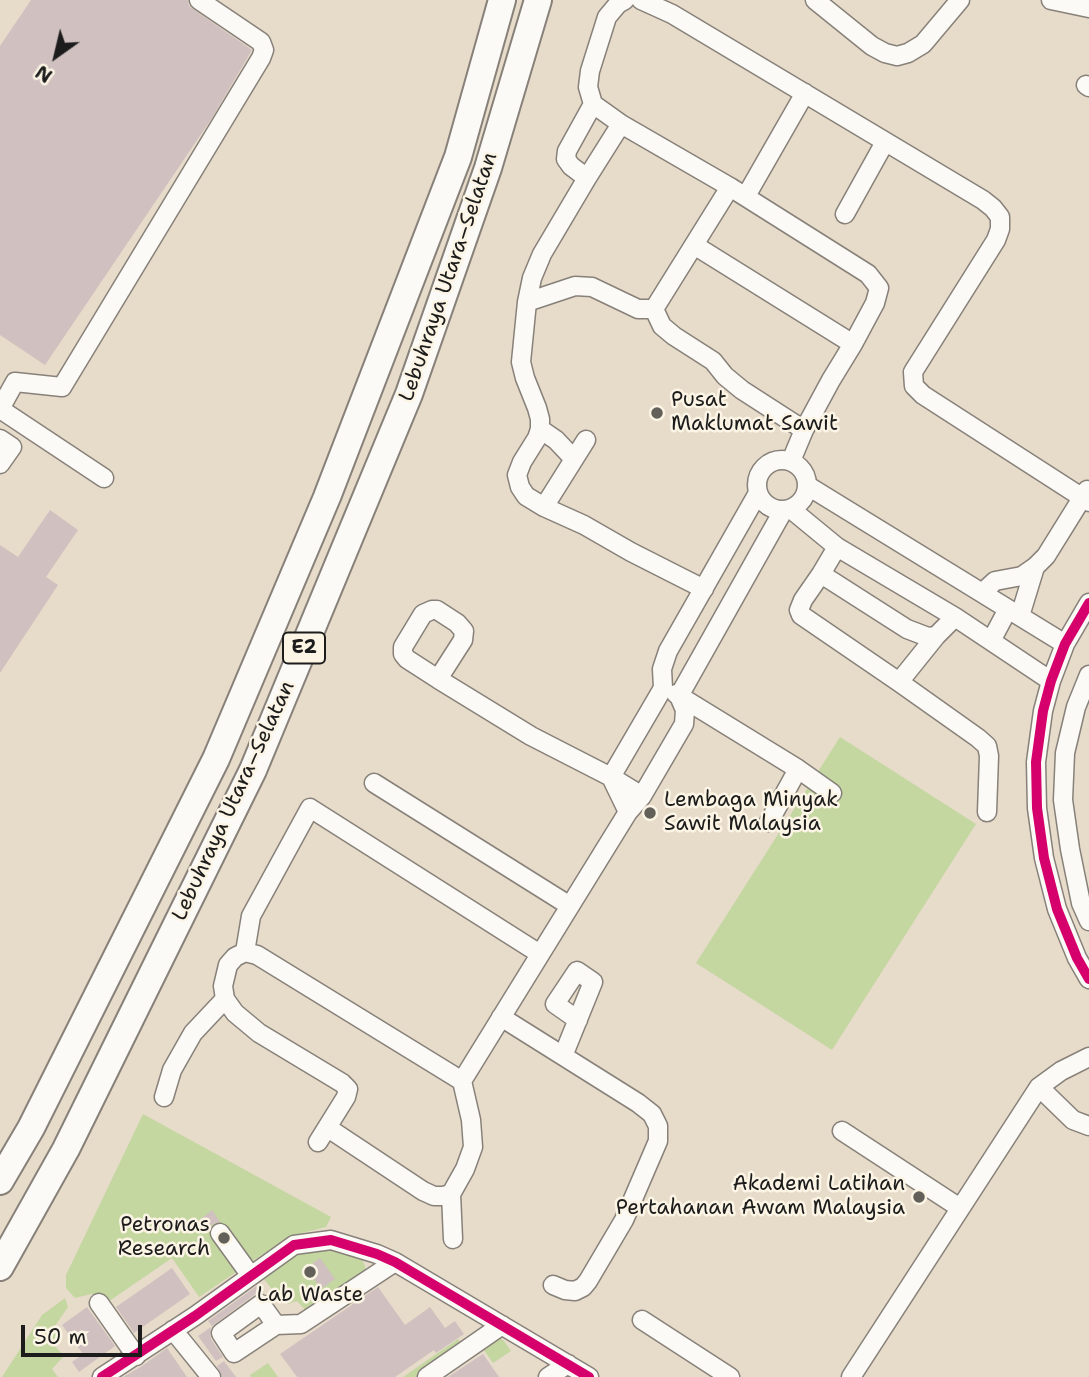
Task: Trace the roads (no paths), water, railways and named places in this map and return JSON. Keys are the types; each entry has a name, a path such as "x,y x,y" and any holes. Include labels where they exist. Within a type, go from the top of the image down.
{"highway":[{"name":"Lebuhraya Utara–Selatan","path":"0,1181 31,1128 232,722 327,497 458,157 502,0"},
{"name":"Lebuhraya Utara–Selatan","path":"0,1267 66,1149 253,770 409,394 488,168 538,0"}],"street":[{"path":"104,478 0,409 15,382 62,387 261,58 264,50 261,42 199,0"},
{"path":"625,0 607,17 596,50 588,87 593,104 621,124 738,191 868,274 879,288 875,303 804,430 791,461"},
{"path":"641,0 672,14 983,200 1000,217 996,240 914,372 914,386 923,396 1087,495 1046,556 1035,567 1022,576 995,581 982,593"},
{"path":"815,0 872,46 897,56 923,44 960,0"},
{"path":"1051,0 1089,8"},
{"path":"654,309 694,245 738,191 805,93"},
{"path":"587,178 570,166 566,159 567,151 593,104"},
{"path":"621,124 542,254 532,278 527,302 522,362 540,419 540,429 517,475 526,496 544,507 584,525 704,589"},
{"path":"845,214 885,142"},
{"path":"694,245 853,344"},
{"path":"527,302 575,286 592,287 638,309 654,309"},
{"path":"654,309 662,326 713,362 742,390 804,430"},
{"path":"540,429 556,440 574,459"},
{"path":"0,439 12,447 0,464"},
{"path":"544,507 586,440"},
{"path":"611,777 671,692 787,510 804,500 808,486 804,471 791,461 776,460 764,467 757,479 758,493 767,506 787,510 946,626 999,657 1018,659"},
{"path":"808,486 1065,644"},
{"path":"453,1240 451,1194 473,1147 471,1120 462,1081 628,812 642,796 684,724 685,710 671,692 662,669 668,651 758,493"},
{"path":"836,547 803,600 799,610 801,615 987,746 987,812"},
{"path":"991,641 1014,612 1035,567"},
{"path":"821,574 907,629 928,637 946,626 991,641 1051,681"},
{"path":"1089,603 1065,644 1051,681 1043,711 1036,762 1037,808 1044,858 1057,909 1077,958 1089,979"},
{"path":"899,682 946,626"},
{"path":"1089,675 1076,707 1065,753 1063,800 1081,903 1089,922"},
{"path":"438,679 531,736 642,796"},
{"path":"671,692 799,769 832,793"},
{"path":"768,822 799,769"},
{"path":"611,777 628,812"},
{"path":"374,783 570,906"},
{"path":"245,952 251,916 310,808 540,954"},
{"path":"451,1194 434,1196 423,1191 323,1135 348,1089 259,1033 235,1013 225,999 223,986 228,965 235,957 245,952 257,955 462,1081"},
{"path":"164,1097 172,1070 193,1033 225,999"},
{"path":"501,1017 638,1103 652,1114 659,1126 657,1141 624,1220 588,1282 575,1291 553,1285"},
{"path":"563,1056 578,1020"},
{"path":"851,1377 1039,1087 1089,1056"},
{"path":"1039,1087 1073,1120 1089,1126"},
{"path":"842,1131 960,1208"},
{"path":"220,1233 251,1276"},
{"path":"102,1377 294,1245 331,1240 395,1262 589,1377"},
{"path":"276,1325 301,1324 395,1262"},
{"path":"99,1303 136,1356"},
{"path":"642,1321 730,1377"},
{"path":"427,1377 502,1325"},
{"path":"173,1330 211,1377"},
{"path":"548,1377 568,1364"}],"place":[{"name":"Pusat Maklumat Sawit","path":"657,413"},
{"name":"Lembaga Minyak Sawit Malaysia","path":"650,813"},
{"name":"Akademi Latihan Pertahanan Awam Malaysia","path":"919,1197"},
{"name":"Petronas Research","path":"224,1238"},
{"name":"Lab Waste","path":"310,1272"}]}
